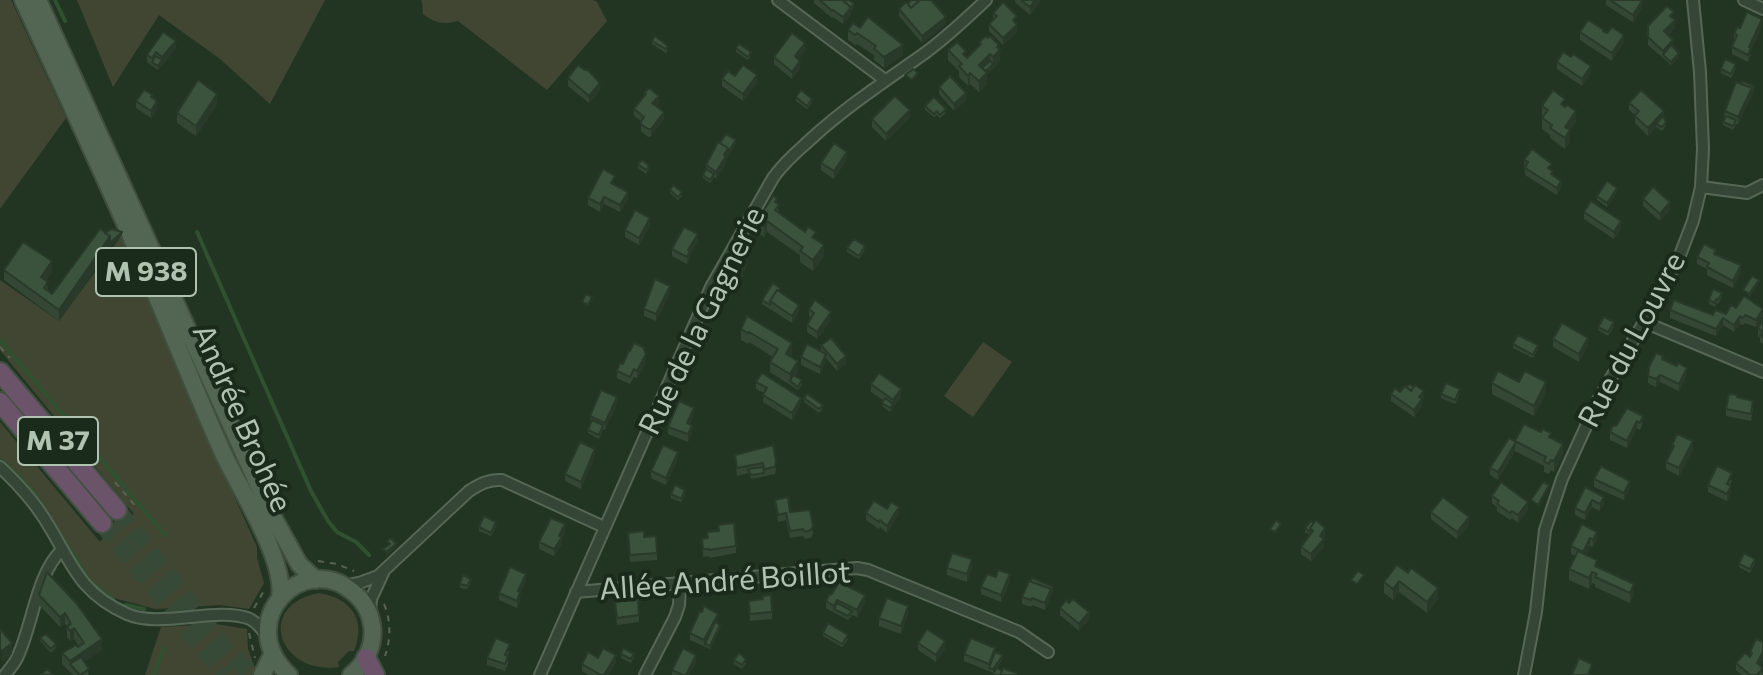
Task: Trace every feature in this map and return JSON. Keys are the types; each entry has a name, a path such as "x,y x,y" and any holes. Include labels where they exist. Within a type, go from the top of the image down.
{"highway":[{"name":"M 37","path":"0,372 117,510"},
{"name":"M 37","path":"0,402 102,523"},
{"path":"366,658 375,675"}],"main road":[{"name":"Andrée Brohée","path":"23,0 136,249 222,451 269,546 280,574 281,589 276,604"},
{"name":"Andrée Brohée","path":"38,0 271,513 299,564 316,580"},
{"path":"276,604 300,584 316,580 343,586 360,599 370,618 372,638 366,658 351,675"},
{"name":"M 938","path":"276,604 269,618 268,638 272,655 289,675"},
{"path":"260,670 272,655"}],"street":[{"path":"778,0 885,80"},
{"name":"Rue de la Gagnerie","path":"540,675 711,287 773,178 784,163 833,120 954,31 986,0"},
{"name":"Rue du Louvre","path":"1524,675 1536,612 1542,545 1551,508 1591,413 1680,255 1693,221 1701,187 1703,149 1693,0"},
{"path":"1744,0 1763,9"},
{"path":"1701,187 1747,193 1763,185"},
{"path":"1644,322 1763,372"},
{"path":"0,467 33,502 78,578 108,604 130,616 156,619 229,616 250,620 268,638"},
{"path":"370,618 371,599 384,572 478,485 494,479 502,480 604,527"},
{"path":"5,675 16,660 53,558 62,550"},
{"name":"Allée André Boillot","path":"576,592 857,568 1019,632 1048,652"},
{"path":"343,586 384,572"},
{"path":"645,675 675,617 680,583"},
{"path":"250,620 265,614 276,604"}],"path":[{"path":"260,670 251,644 250,620 268,585"}],"green space":[{"path":"0,0 11,0 66,118 0,209"},
{"path":"77,0 325,0 270,104 220,59 159,15 113,87"},
{"path":"421,0 593,0 607,21 547,90 458,21 439,22 423,14"},
{"path":"122,235 257,547 264,583 249,609 220,605 155,609 103,595 78,567 39,501 0,462 0,422 100,542 115,521 134,514 0,350 0,280 59,321"},
{"path":"983,342 1012,362 973,417 944,396"},
{"path":"319,593 348,605 357,620 359,630 354,651 349,651 338,662 339,667 318,667 301,660 289,650 282,638 281,624 287,611 299,600"},
{"path":"215,624 247,629 248,649 256,671 253,675 145,675 161,627"}],"building":[{"path":"820,0 842,0 851,7 843,17"},
{"path":"911,0 920,0 911,8 908,4"},
{"path":"920,0 931,0 946,17 922,36 899,9 906,2 911,8"},
{"path":"1021,0 1035,0 1030,7"},
{"path":"1610,0 1641,0 1642,1 1633,15"},
{"path":"1003,2 1017,16 1013,20 1017,25 1003,38 989,24 997,16 993,13"},
{"path":"1667,6 1674,12 1670,16 1675,20 1664,31 1673,40 1663,51 1648,37 1648,26"},
{"path":"1747,12 1762,19 1748,55 1732,47 1737,27 1740,28"},
{"path":"868,17 903,45 884,57 874,49 876,46 848,30 853,23 860,28"},
{"path":"1588,20 1607,33 1612,27 1624,35 1612,53 1580,32"},
{"path":"163,32 176,41 162,57 156,52 152,58 147,55"},
{"path":"792,33 805,43 795,56 800,61 792,72 774,57"},
{"path":"655,36 668,46 666,49 652,41"},
{"path":"986,36 999,45 1000,50 993,57 990,54 979,65 987,73 979,81 970,73 968,76 959,66 962,64 948,50 957,42 966,51 963,54 967,58"},
{"path":"739,44 751,52 748,57 736,48"},
{"path":"1671,45 1679,53 1671,62 1663,55"},
{"path":"1563,52 1571,57 1573,54 1591,66 1582,79 1557,62"},
{"path":"156,56 162,60 158,66 152,62"},
{"path":"1725,59 1736,64 1731,74 1721,69"},
{"path":"990,61 993,64 986,71 982,68"},
{"path":"578,65 588,70 600,83 589,96 568,78"},
{"path":"743,65 757,75 743,94 722,79 728,71 735,76"},
{"path":"913,69 918,73 912,80 905,75"},
{"path":"950,76 966,93 954,104 939,87"},
{"path":"198,80 217,94 196,126 177,113"},
{"path":"1736,82 1752,88 1738,117 1725,111"},
{"path":"649,88 659,96 652,103 664,112 651,129 641,124 644,117 634,109"},
{"path":"144,90 157,101 151,111 136,101"},
{"path":"801,90 812,99 807,106 796,97"},
{"path":"1553,90 1565,99 1561,104 1576,111 1565,127 1570,130 1565,138 1542,118 1548,110 1542,106"},
{"path":"1641,90 1664,111 1648,128 1635,116 1639,111 1629,103"},
{"path":"895,96 910,110 886,134 872,119"},
{"path":"934,97 946,109 940,115 925,106"},
{"path":"1663,116 1666,122 1662,127 1656,124"},
{"path":"1726,116 1736,120 1733,126 1723,122"},
{"path":"726,134 736,140 728,152 728,148 720,143"},
{"path":"718,142 728,148 716,172 706,165"},
{"path":"834,143 847,152 834,171 821,163"},
{"path":"1532,149 1552,164 1548,168 1553,171 1551,174 1561,181 1557,188 1525,168 1528,162 1524,160"},
{"path":"642,160 649,166 646,170 638,164"},
{"path":"603,169 615,176 611,183 628,192 620,205 604,197 600,204 588,198"},
{"path":"706,169 714,174 710,180 703,175"},
{"path":"1607,181 1617,188 1607,203 1597,196"},
{"path":"673,185 682,192 678,197 670,190"},
{"path":"1653,187 1670,202 1660,214 1643,199"},
{"path":"773,196 779,205 775,210 805,232 808,227 816,232 812,237 824,245 813,260 800,251 803,247 767,221 764,227 756,222"},
{"path":"1591,201 1621,221 1614,232 1584,212"},
{"path":"635,210 650,218 639,238 625,230"},
{"path":"684,227 698,234 687,257 672,249"},
{"path":"100,229 110,236 59,310 4,270 23,242 52,261 41,277 48,282 44,288 52,294"},
{"path":"112,229 122,232 110,243 110,236 105,233"},
{"path":"854,239 865,246 859,256 847,248"},
{"path":"1704,244 1716,250 1714,254 1741,265 1733,281 1707,267 1709,263 1697,257"},
{"path":"739,253 747,258 736,280 725,273"},
{"path":"1752,276 1759,280 1749,294 1743,290"},
{"path":"655,279 670,286 656,314 644,309"},
{"path":"773,283 780,288 770,305 762,300"},
{"path":"1713,289 1722,293 1715,303 1709,300"},
{"path":"777,290 799,305 792,316 770,301"},
{"path":"586,294 592,297 588,305 582,302"},
{"path":"1744,296 1763,309 1756,320 1740,316 1734,325 1723,318 1716,329 1670,310 1674,300 1713,315 1715,310 1726,314 1731,305 1736,308"},
{"path":"815,300 831,312 817,332 807,325 814,313 809,309"},
{"path":"747,316 792,343 786,354 798,361 790,374 770,362 778,349 741,329"},
{"path":"1604,317 1614,322 1608,332 1598,327"},
{"path":"1562,323 1588,338 1579,354 1553,339"},
{"path":"1518,335 1538,345 1533,355 1513,344"},
{"path":"831,338 846,356 837,364 821,345"},
{"path":"634,343 643,347 646,354 630,377 617,371"},
{"path":"807,344 826,354 820,367 801,357"},
{"path":"1656,353 1663,356 1662,359 1687,368 1679,384 1660,375 1656,379 1648,376"},
{"path":"1498,371 1519,382 1525,371 1546,382 1534,406 1492,383"},
{"path":"762,373 801,398 792,413 763,395 767,388 756,382"},
{"path":"879,373 901,389 893,400 871,384"},
{"path":"793,375 802,380 798,387 790,381"},
{"path":"1446,383 1460,389 1455,400 1441,394"},
{"path":"1415,385 1424,391 1414,410 1391,394 1395,388 1400,392 1405,386 1411,391"},
{"path":"601,390 617,397 605,423 590,416"},
{"path":"807,394 823,405 819,409 804,398"},
{"path":"1729,394 1753,401 1751,414 1726,409"},
{"path":"885,398 893,404 890,408 882,403"},
{"path":"679,401 694,408 687,423 692,426 688,434 668,427"},
{"path":"1627,408 1643,416 1627,441 1610,432"},
{"path":"592,420 603,425 599,435 588,430"},
{"path":"1524,424 1551,433 1549,437 1563,444 1554,461 1551,460 1549,464 1544,461 1546,457 1515,441"},
{"path":"1677,434 1693,441 1679,468 1666,462"},
{"path":"1509,438 1515,444 1498,472 1490,468"},
{"path":"580,442 595,449 581,482 565,474"},
{"path":"663,445 678,452 666,478 651,471"},
{"path":"773,445 775,467 764,469 763,463 737,468 735,455"},
{"path":"1601,466 1630,481 1624,493 1594,479"},
{"path":"1717,466 1732,473 1727,494 1708,485"},
{"path":"763,467 764,473 751,475 748,469"},
{"path":"1501,482 1528,502 1518,515 1497,504 1499,501 1492,496"},
{"path":"1543,482 1549,485 1538,505 1531,500"},
{"path":"675,485 685,490 681,499 671,494"},
{"path":"1585,487 1604,497 1600,504 1592,500 1585,513 1575,508"},
{"path":"788,497 790,512 810,510 811,530 790,531 786,513 778,515 775,500"},
{"path":"1443,497 1469,517 1457,532 1431,512"},
{"path":"874,501 887,509 891,502 899,507 887,526 866,513"},
{"path":"484,516 496,522 491,533 479,527"},
{"path":"551,518 565,524 559,536 562,537 554,549 539,542"},
{"path":"1276,520 1281,524 1275,532 1270,529"},
{"path":"1316,520 1325,528 1320,536 1324,539 1311,554 1301,547 1313,531 1310,528"},
{"path":"734,523 736,546 703,549 702,539 708,538 707,532 719,531 718,525"},
{"path":"1582,524 1597,532 1583,552 1571,546"},
{"path":"644,531 644,537 656,536 657,553 630,555 628,533"},
{"path":"391,538 396,544 386,552 383,549 390,544 387,541"},
{"path":"1578,551 1597,560 1595,566 1634,584 1630,593 1595,577 1597,574 1592,572 1589,578 1569,569"},
{"path":"952,553 972,559 967,574 947,568"},
{"path":"1744,553 1755,559 1750,569 1739,564"},
{"path":"1397,565 1408,573 1411,568 1438,588 1427,602 1399,581 1393,589 1384,582"},
{"path":"510,567 526,574 517,601 499,593"},
{"path":"998,570 1010,574 1001,595 981,587 987,574 996,577"},
{"path":"1358,571 1364,575 1357,584 1351,580"},
{"path":"47,572 77,604 102,639 70,661 62,653 84,643 74,628 70,631 67,626 71,624 65,613 60,617 39,595"},
{"path":"463,575 471,579 467,586 460,584"},
{"path":"1032,578 1053,587 1051,593 1051,589 1030,581"},
{"path":"1029,581 1051,589 1045,603 1022,597"},
{"path":"839,582 865,595 857,610 837,600 834,606 826,601"},
{"path":"771,595 772,612 750,614 749,601"},
{"path":"887,598 908,606 901,626 879,618"},
{"path":"638,599 639,615 617,618 615,602"},
{"path":"1073,599 1089,612 1079,624 1060,608 1066,600 1069,603"},
{"path":"837,603 852,611 848,616 834,609"},
{"path":"704,606 718,614 704,640 690,633"},
{"path":"715,622 720,625 710,646 705,644"},
{"path":"828,623 848,635 842,644 823,633"},
{"path":"0,629 12,643 2,651 0,649"},
{"path":"927,629 945,641 936,655 918,643"},
{"path":"46,634 56,644 51,649 40,638"},
{"path":"496,638 510,644 505,664 487,658"},
{"path":"971,638 995,648 989,664 964,654"},
{"path":"1756,639 1763,642 1763,652 1757,663 1763,668 1757,675 1750,675 1736,663 1745,653 1750,657"},
{"path":"603,648 616,655 601,675 582,664 588,652 598,658"},
{"path":"623,648 634,654 631,659 621,654"},
{"path":"683,648 696,655 686,675 672,670"},
{"path":"995,652 1003,655 993,669 989,668"},
{"path":"739,653 746,659 742,665 734,660"},
{"path":"81,657 89,669 80,675 70,664"},
{"path":"1579,658 1592,664 1588,675 1572,675"},
{"path":"997,668 1002,671 1000,675 992,675"},
{"path":"1003,668 1016,673 1016,675 1000,675"}],"waterway":[{"path":"55,0 65,21"},
{"path":"197,232 311,491 337,532 356,542 369,555"},
{"path":"0,340 165,535"},
{"path":"0,460 35,494 90,581 113,599"},
{"path":"126,605 144,609"},
{"path":"154,675 164,648"}],"tunnel":[{"path":"117,510 223,646 252,675"},
{"path":"102,523 225,675"}]}
